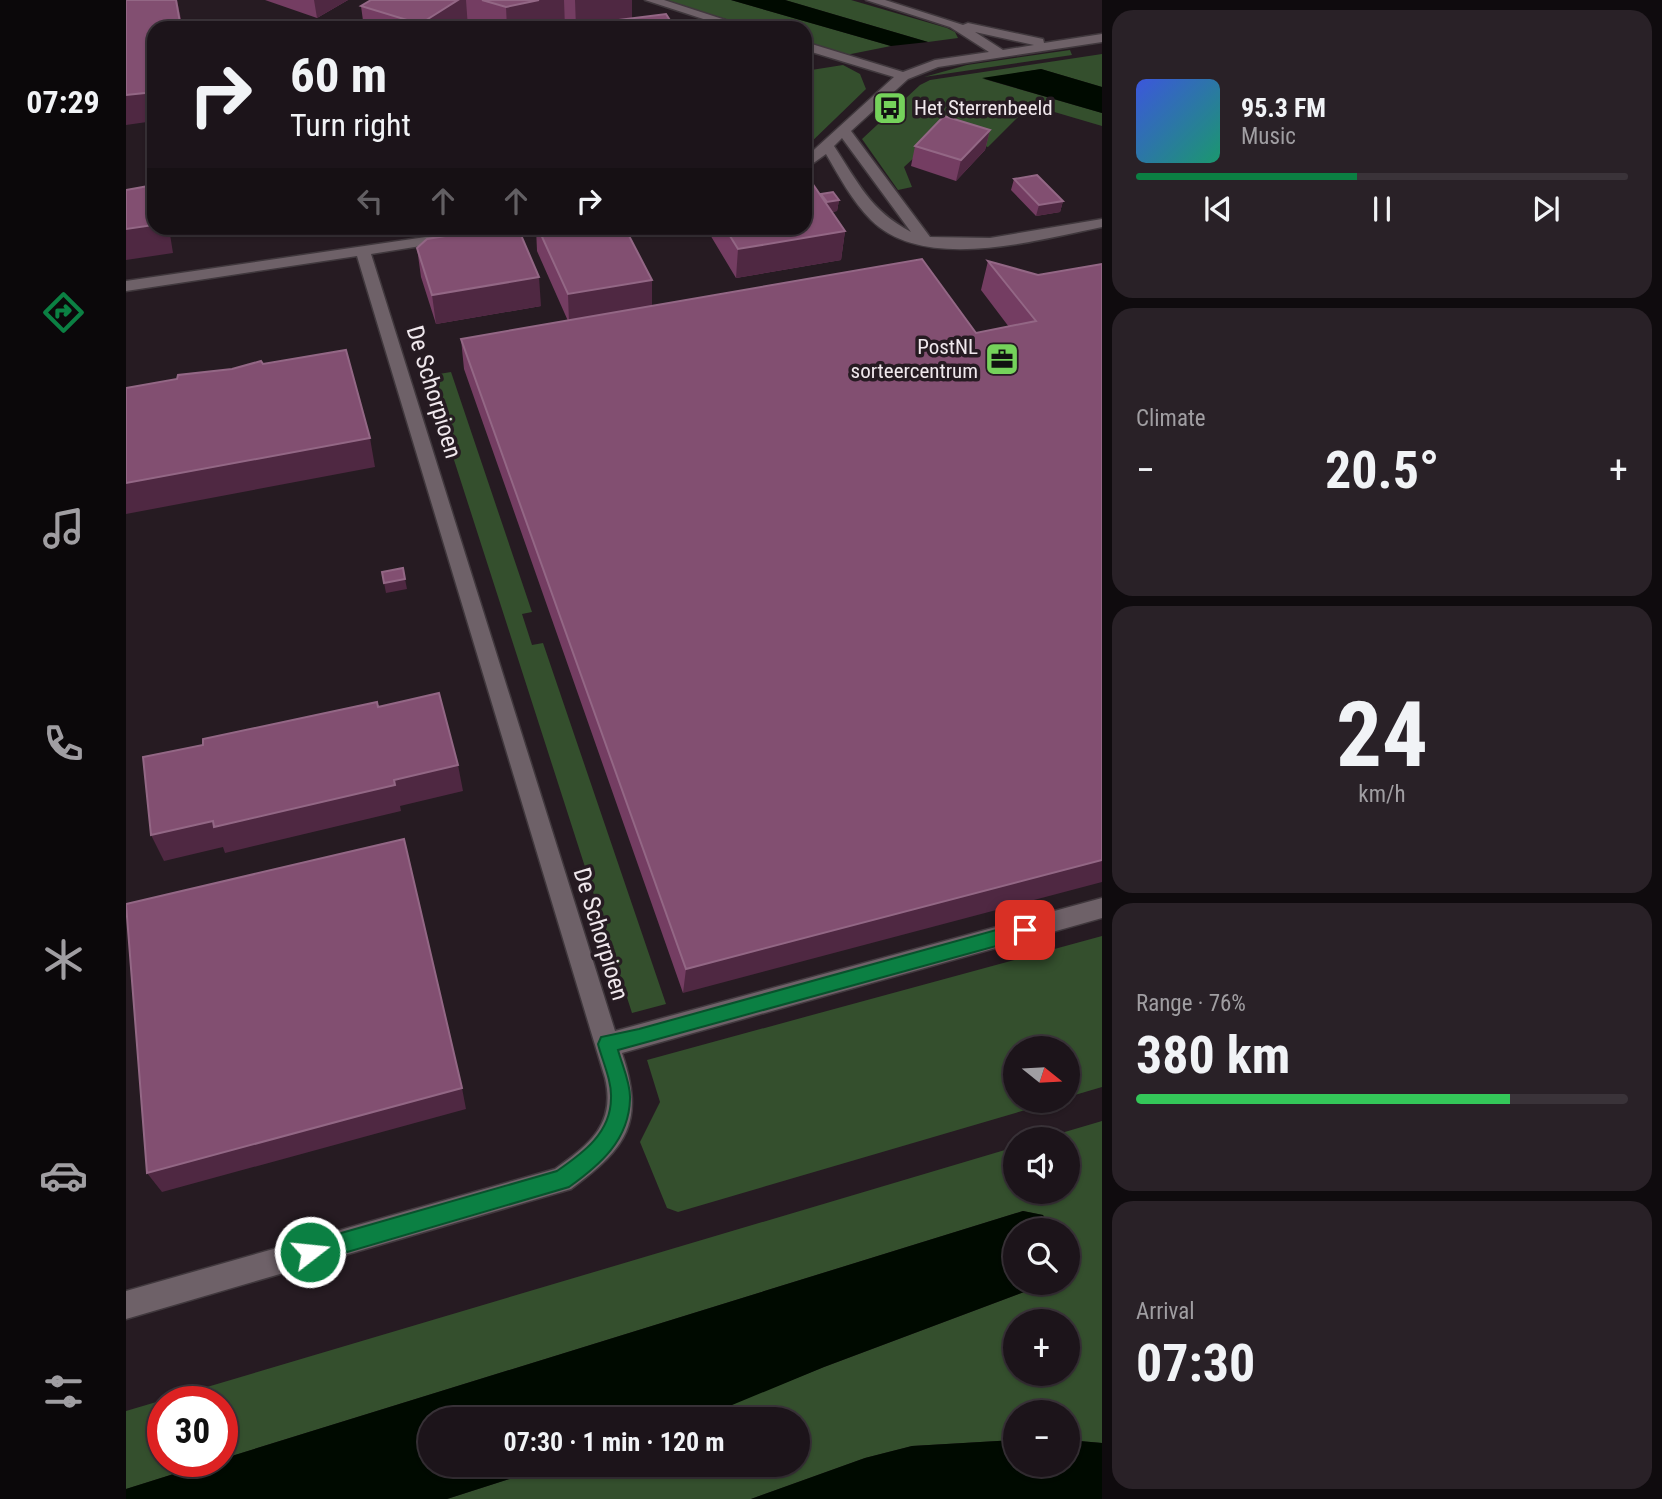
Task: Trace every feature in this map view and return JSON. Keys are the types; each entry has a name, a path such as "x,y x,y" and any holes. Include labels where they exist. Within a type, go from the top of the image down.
{"street":[{"path":"651,0 721,21"},
{"path":"872,0 954,23 1055,45"},
{"path":"954,23 999,53"},
{"path":"812,159 903,76 935,64 1102,38"},
{"path":"812,48 903,76"},
{"path":"843,130 926,242"},
{"path":"827,145 881,222 898,232 926,242 974,245 1102,223"},
{"path":"126,286 466,235"},
{"name":"De Schorpioen","path":"126,1305 562,1180 588,1162 605,1145 616,1122 621,1097 607,1044 363,251"},
{"path":"607,1044 639,1038 1102,908"}],"green space":[{"path":"663,0 731,0 804,21 733,21"},
{"path":"785,0 851,0 947,28 955,32 958,38 928,42"},
{"path":"812,23 891,46 846,55 812,45"},
{"path":"1070,50 1072,55 924,77 967,65"},
{"path":"1102,54 1102,87 1041,69 984,79 1102,113 1102,126 1051,111 1043,118 1023,112 988,147 940,134 904,167 912,187 898,190 862,139 920,85 930,80"},
{"path":"843,65 860,74 866,89 812,141 812,70"},
{"path":"451,372 532,612 522,614 532,645 543,643 666,1004 632,1013 427,376"},
{"path":"1102,936 1102,1087 1080,1093 1080,1036 1003,1036 1003,1113 1015,1113 678,1212 667,1208 640,1142 660,1102 647,1060"},
{"path":"1102,1121 1102,1443 1080,1441 1080,1400 1003,1400 1003,1441 912,1446 865,1458 751,1499 447,1499 516,1477 810,1477 810,1407 724,1407 1016,1295 1080,1295 1080,1218 1045,1218 1043,1215 1023,1211 238,1454 238,1386 210,1386 1003,1151 1003,1204 1080,1204 1080,1127"},
{"path":"147,1405 147,1477 164,1477 126,1489 126,1411"}],"shaded area":[{"path":"731,0 785,0 928,42 891,46 812,23 812,21"},
{"path":"1041,69 1102,87 1102,113 982,78"},
{"path":"1023,1211 1043,1215 1045,1218 1003,1218 1003,1295 1016,1295 824,1367 727,1407 418,1407 418,1477 516,1477 447,1499 126,1499 126,1489 164,1477 238,1477 238,1454"},
{"path":"1003,1441 1003,1477 1080,1477 1080,1441 1102,1443 1102,1499 751,1499 865,1458 912,1446"}],"building":[{"path":"126,0 176,0 180,21 147,21 147,93 126,95"},
{"path":"371,0 458,0 425,21 410,21 361,6"},
{"path":"482,0 539,0 506,7"},
{"path":"666,14 670,21 610,21"},
{"path":"944,116 990,130 961,160 915,146"},
{"path":"1037,175 1063,201 1039,205 1014,179"},
{"path":"812,183 845,231 738,249 729,235 812,235"},
{"path":"147,186 147,226 126,229 126,190"},
{"path":"833,192 839,200 827,202 821,194"},
{"path":"452,235 521,235 539,277 432,295 417,248 427,239"},
{"path":"541,235 629,235 652,280 568,294"},
{"path":"922,259 976,333 1036,321 988,261 1038,275 1102,264 1102,860 686,969 461,339"},
{"path":"346,350 370,438 126,483 126,388 177,379 178,375"},
{"path":"403,568 405,579 384,583 382,572"},
{"path":"439,693 458,765 394,780 395,785 214,827 213,821 151,835 143,757 203,745 203,739 377,702 378,707"},
{"path":"404,839 462,1088 147,1173 126,904"}],"place":[{"name":"Het Sterrenbeeld","path":"890,108"},
{"name":"PostNL sorteercentrum","path":"1002,359"}],"route":[{"path":"310,1252 562,1180 588,1162 605,1145 616,1122 621,1097 607,1044 639,1038 1025,930"}]}
